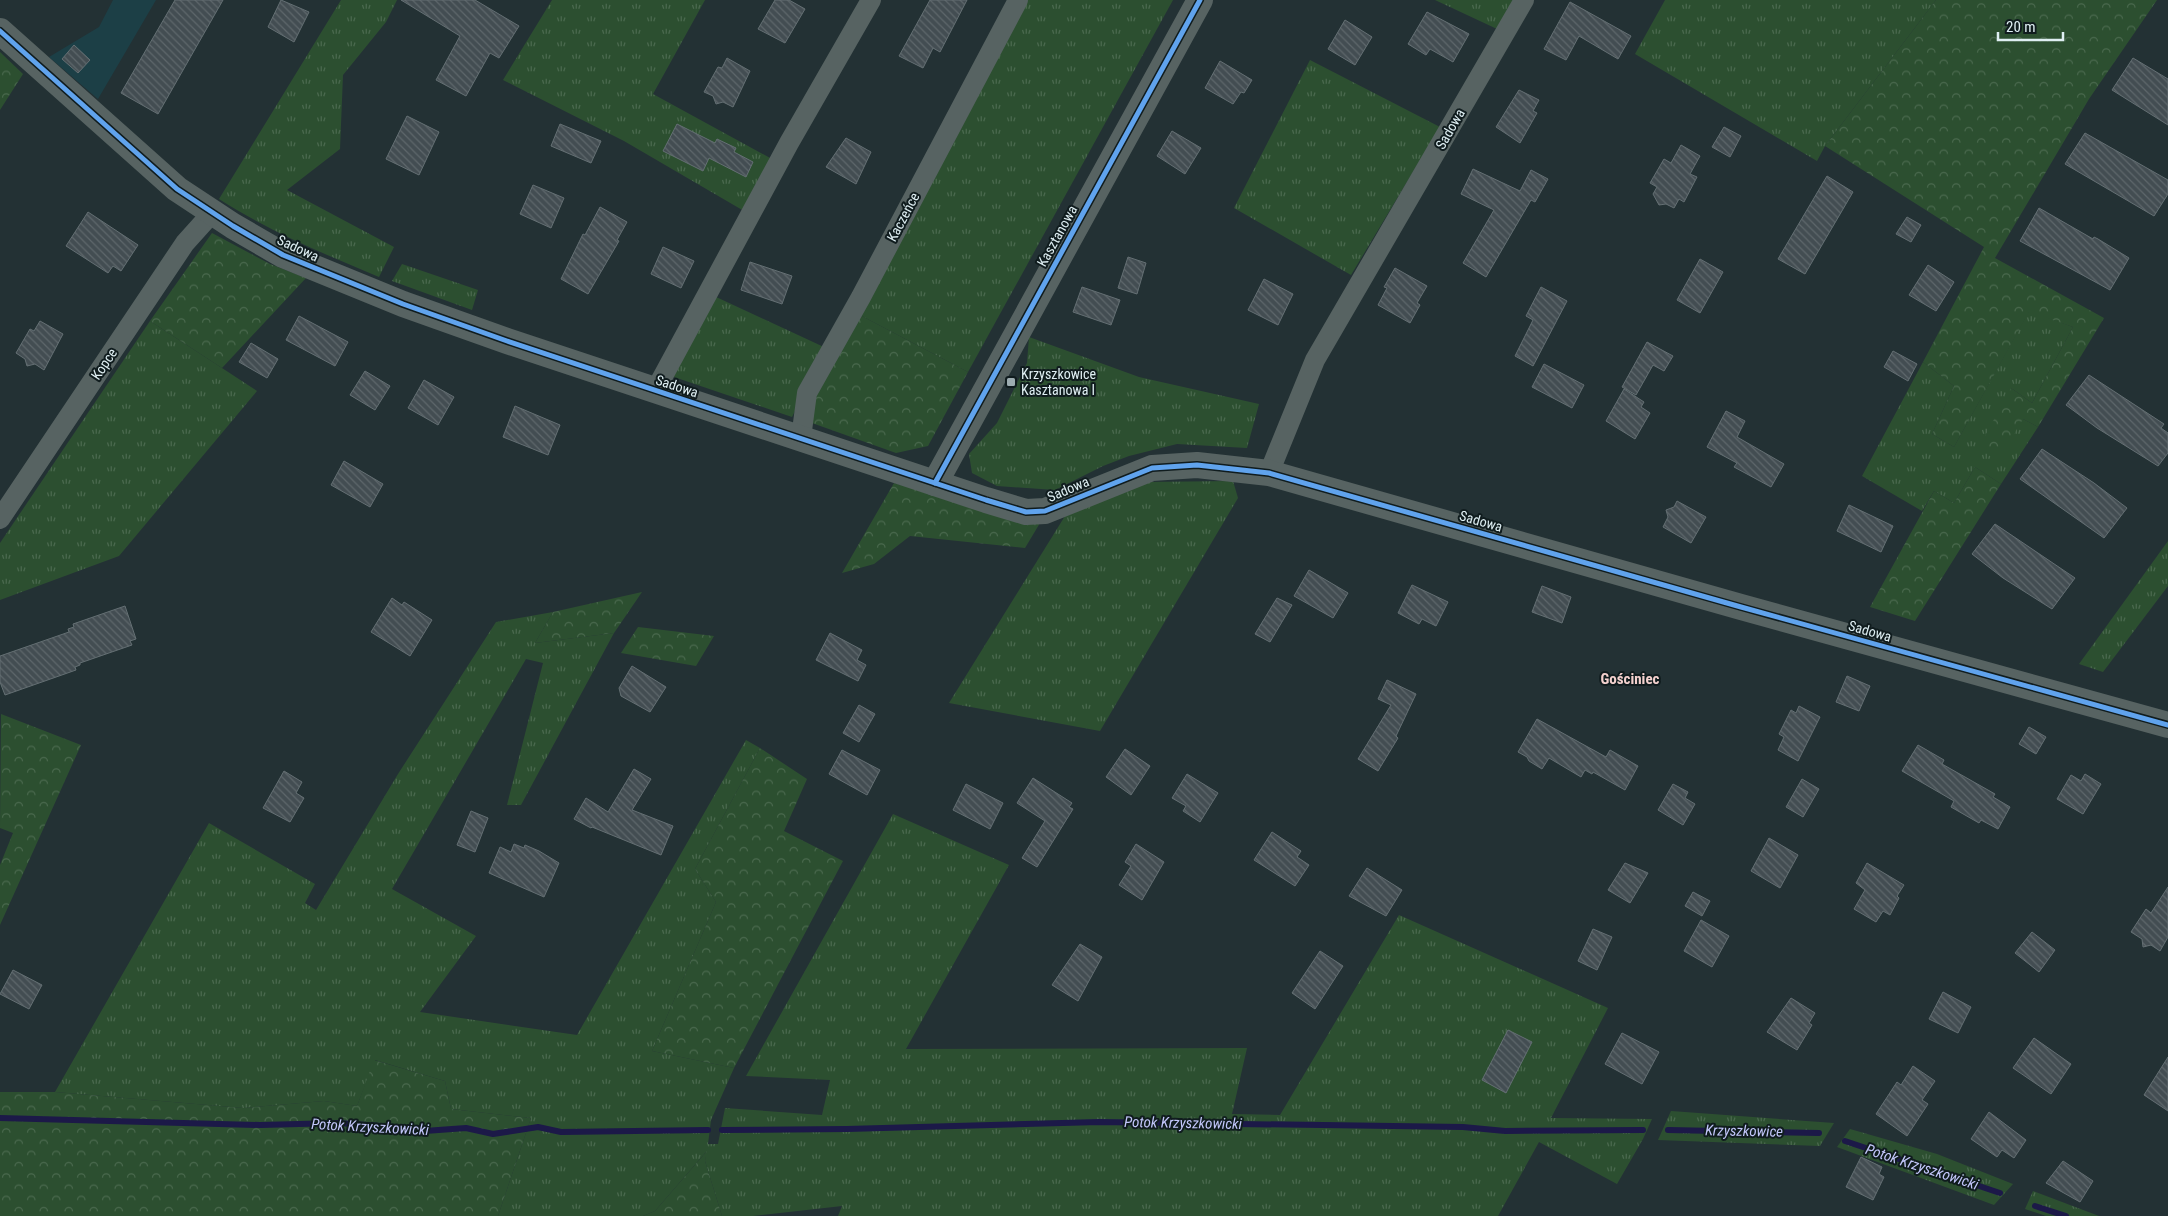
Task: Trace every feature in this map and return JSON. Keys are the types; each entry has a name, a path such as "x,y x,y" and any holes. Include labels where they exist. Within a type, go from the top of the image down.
{"street":[{"path":"655,391 789,143 871,0"},
{"name":"Kaczeńce","path":"801,438 807,393 862,296 1018,0"},
{"name":"Kasztanowa","path":"935,483 1200,0"},
{"name":"Sadowa","path":"1269,472 1315,360 1524,0"},
{"name":"Sadowa","path":"0,31 177,189 212,213 283,255 326,274 412,307 655,391 935,483 1026,512 1045,511 1152,468 1197,465 1269,472 1731,604 2168,725"},
{"name":"Kopce","path":"0,519 185,243 212,213"}],"shaded area":[{"path":"113,0 156,0 98,99 49,57 99,27"}],"green space":[{"path":"341,0 397,0 386,22 343,75 340,149 287,190 394,247 379,277 277,232 219,199"},
{"path":"552,0 705,0 653,94 772,159 744,211 624,141 503,80"},
{"path":"1028,0 1173,0 968,372 858,314"},
{"path":"1435,0 1513,0 1497,29"},
{"path":"1665,0 1936,0 1825,146 1817,161 1635,54"},
{"path":"1936,0 2157,0 2089,99 1995,258 2104,318 2038,427 2023,419 1997,462 1979,447 2011,388 2032,403 2073,327 2029,312 1954,447 1932,434 1954,386 1923,362 1984,247 1825,146"},
{"path":"0,52 23,74 0,110"},
{"path":"1310,60 1440,127 1351,275 1234,208"},
{"path":"212,233 270,264 306,278 222,368 150,321"},
{"path":"402,264 478,290 472,310 392,281"},
{"path":"714,296 826,348 792,417 671,376"},
{"path":"2029,311 2073,327 2032,403 2011,388 2023,419 2038,427 2001,484 1975,467 1954,503 1934,491 1922,511 1862,476 1923,362 1954,386 1932,434 1954,447"},
{"path":"858,314 968,372 928,446 896,453 812,423 815,395"},
{"path":"150,321 257,391 119,556 0,600 0,543"},
{"path":"1029,337 1139,377 1259,404 1247,448 1177,444 1129,456 1103,466 1055,490 997,486 972,473 969,454 997,423 1027,363"},
{"path":"1975,467 2001,484 1915,621 1870,607 1934,491 1954,503"},
{"path":"1233,481 1238,498 1100,731 949,703 1065,516 1145,482"},
{"path":"894,483 1040,523 1025,548 910,536 874,564 842,573"},
{"path":"2168,541 2168,586 2103,672 2079,664"},
{"path":"642,592 614,633 535,643 553,612"},
{"path":"553,612 535,643 614,633 521,805 507,805 543,663 526,659 392,889 476,936 420,1012 577,1035 746,740 760,748 695,869 716,902 652,1051 734,1068 711,1120 708,1144 718,1144 725,1108 822,1115 830,1080 746,1076 893,814 1009,865 906,1049 1247,1048 1232,1114 1280,1115 1399,915 1608,1008 1551,1118 1652,1119 1643,1139 1617,1184 1539,1142 1498,1216 838,1216 842,1206 753,1216 722,1216 705,1161 706,1152 655,1211 643,1216 498,1216 531,1118 451,1109 445,1081 375,1060 357,1106 324,1101 243,1108 55,1092 209,823 315,884 305,903 316,910 398,774 496,622"},
{"path":"638,627 714,636 696,666 621,653"},
{"path":"1,714 81,745 0,925 0,865 13,833 0,828"},
{"path":"760,748 807,779 784,831 843,861 734,1068 652,1051 716,902 695,869"},
{"path":"374,1060 445,1081 451,1109 531,1118 498,1216 0,1216 0,1092 55,1092 243,1108 324,1101 357,1106"},
{"path":"1671,1111 1834,1123 1820,1146 1658,1140"},
{"path":"1850,1129 1937,1154 2013,1184 1994,1205 1837,1147"},
{"path":"707,1151 705,1161 722,1216 643,1216 655,1211"},
{"path":"2033,1191 2099,1216 2046,1216 2025,1209"}],"building":[{"path":"175,0 223,0 158,114 121,93"},
{"path":"281,0 309,12 294,42 268,27"},
{"path":"401,0 475,0 519,26 499,58 490,53 466,96 436,80 460,36"},
{"path":"775,0 789,0 805,9 785,43 758,29"},
{"path":"930,0 967,0 940,52 933,48 923,68 899,56"},
{"path":"1570,2 1631,36 1618,59 1579,36 1566,60 1544,49"},
{"path":"1427,12 1469,34 1453,62 1430,49 1426,55 1408,44"},
{"path":"1345,20 1372,37 1355,65 1328,49"},
{"path":"74,45 90,60 78,73 62,59"},
{"path":"727,58 750,71 733,107 723,102 716,104 713,96 704,92 718,67 722,68"},
{"path":"2133,58 2168,79 2168,125 2112,90"},
{"path":"1220,61 1252,80 1244,93 1241,92 1233,104 1205,88"},
{"path":"1519,90 1539,100 1533,111 1537,113 1520,143 1496,127"},
{"path":"407,116 439,132 419,175 386,159"},
{"path":"560,124 601,141 591,163 551,146"},
{"path":"677,124 715,143 717,139 736,148 734,152 753,162 746,177 709,158 703,171 663,151"},
{"path":"1724,127 1741,136 1730,157 1712,147"},
{"path":"1172,131 1201,148 1185,174 1157,156"},
{"path":"2085,133 2168,180 2168,194 2154,216 2065,164"},
{"path":"846,138 871,152 856,184 826,167"},
{"path":"1681,145 1700,156 1690,174 1697,177 1684,202 1679,199 1674,208 1666,204 1659,205 1653,194 1657,187 1650,183 1664,159 1671,163"},
{"path":"1473,169 1520,191 1531,170 1548,179 1535,202 1531,200 1486,277 1463,263 1494,210 1461,194"},
{"path":"1827,176 1853,192 1805,274 1778,259"},
{"path":"533,185 564,198 551,228 520,214"},
{"path":"600,207 627,222 617,240 619,241 588,294 561,279 583,234 585,235"},
{"path":"2039,208 2093,239 2094,237 2098,239 2129,258 2110,290 2020,241"},
{"path":"88,212 138,245 121,271 113,266 108,273 66,246"},
{"path":"1907,217 1921,225 1911,242 1896,234"},
{"path":"663,247 694,261 681,288 651,274"},
{"path":"1128,257 1146,263 1137,294 1118,288"},
{"path":"1700,259 1723,272 1700,313 1677,300"},
{"path":"750,262 792,276 782,304 741,290"},
{"path":"1928,265 1954,282 1936,311 1909,295"},
{"path":"1395,268 1427,286 1417,303 1420,305 1410,323 1378,305 1387,288 1384,287"},
{"path":"1264,279 1293,294 1278,325 1248,310"},
{"path":"1082,287 1120,300 1111,325 1073,312"},
{"path":"1541,287 1567,301 1533,366 1515,356 1533,320 1526,316"},
{"path":"299,316 348,342 335,366 286,340"},
{"path":"40,321 63,334 44,370 35,364 27,366 25,359 16,353 30,329 34,331"},
{"path":"1647,342 1673,356 1664,371 1653,365 1636,395 1622,387"},
{"path":"251,343 278,359 267,378 239,362"},
{"path":"1893,351 1917,364 1908,381 1884,367"},
{"path":"1544,364 1584,385 1572,408 1532,387"},
{"path":"365,371 390,386 375,410 350,395"},
{"path":"2089,375 2164,424 2161,428 2168,433 2168,453 2158,466 2097,428 2066,405"},
{"path":"424,380 454,397 438,425 408,408"},
{"path":"1624,389 1644,402 1641,407 1650,413 1635,439 1606,421"},
{"path":"515,406 560,425 548,455 503,437"},
{"path":"1726,411 1745,421 1737,437 1784,464 1771,487 1734,467 1737,463 1707,447"},
{"path":"2042,449 2094,483 2127,508 2104,538 2020,479"},
{"path":"344,461 383,484 370,507 331,485"},
{"path":"1677,501 1706,517 1691,543 1663,527 1668,517 1666,510 1674,507"},
{"path":"1849,505 1893,526 1881,552 1837,531"},
{"path":"1995,524 2075,578 2052,609 2003,578 1972,554"},
{"path":"1309,570 1348,593 1333,618 1294,596"},
{"path":"1412,585 1448,602 1436,626 1422,619 1419,624 1398,613"},
{"path":"1542,586 1571,597 1562,623 1532,612"},
{"path":"392,598 402,605 404,602 432,620 410,656 371,632"},
{"path":"1277,598 1292,605 1270,642 1255,634"},
{"path":"125,606 136,639 130,641 132,645 80,663 80,665 75,667 76,670 5,695 0,682 0,656 69,632 68,629 74,627 73,624"},
{"path":"830,633 862,650 857,660 866,665 858,681 816,660"},
{"path":"632,666 666,687 650,712 621,696 619,688"},
{"path":"1847,676 1870,686 1859,711 1836,702"},
{"path":"1387,680 1416,694 1396,736 1398,738 1378,771 1358,759 1391,705 1378,699"},
{"path":"859,705 875,714 859,742 843,733"},
{"path":"1799,706 1820,717 1798,761 1778,750 1784,737 1779,734 1791,710 1796,713"},
{"path":"1537,719 1606,757 1610,750 1638,766 1625,790 1593,772 1592,774 1585,770 1581,777 1549,758 1542,769 1529,761 1527,757 1518,752"},
{"path":"2029,727 2046,737 2036,754 2019,744"},
{"path":"1918,745 1944,760 1942,764 1995,794 1993,797 2010,807 1998,829 1981,820 1979,823 1951,807 1954,801 1902,771"},
{"path":"1125,749 1150,766 1131,795 1106,777"},
{"path":"842,750 880,770 867,795 829,774"},
{"path":"634,769 651,779 632,810 673,826 661,855 591,828 574,819 586,798 608,812"},
{"path":"284,771 302,782 296,793 304,798 290,822 263,808"},
{"path":"1187,774 1218,793 1200,822 1183,811 1186,806 1172,798"},
{"path":"2085,774 2101,784 2083,814 2057,799 2071,775 2081,781"},
{"path":"1033,778 1072,803 1069,807 1073,809 1037,867 1022,858 1045,821 1017,803"},
{"path":"1802,779 1819,789 1803,817 1786,807"},
{"path":"966,784 1003,803 990,829 953,810"},
{"path":"1673,784 1688,792 1685,798 1695,804 1683,825 1658,810"},
{"path":"471,811 488,818 475,852 457,845"},
{"path":"1272,832 1301,851 1297,857 1309,865 1295,886 1254,860"},
{"path":"1769,838 1798,855 1780,888 1751,871"},
{"path":"514,844 524,848 525,845 559,863 544,897 489,873 500,847 511,852"},
{"path":"1136,844 1164,862 1142,900 1119,885 1131,866 1125,862"},
{"path":"1625,863 1648,873 1630,903 1608,890"},
{"path":"1867,863 1904,885 1897,896 1899,898 1890,915 1883,911 1876,922 1854,909 1865,890 1856,883"},
{"path":"1367,868 1402,890 1386,916 1349,896"},
{"path":"2168,887 2168,937 2160,951 2151,945 2143,947 2142,939 2131,932 2146,909 2151,913"},
{"path":"1693,892 1710,901 1702,916 1685,906"},
{"path":"1701,920 1729,936 1712,967 1684,951"},
{"path":"1593,929 1612,937 1597,970 1578,961"},
{"path":"2032,932 2055,950 2039,972 2015,953"},
{"path":"1080,944 1102,957 1078,1001 1052,985"},
{"path":"1320,951 1343,966 1315,1009 1292,993"},
{"path":"13,970 42,985 29,1009 0,994"},
{"path":"1943,992 1971,1007 1958,1033 1929,1019"},
{"path":"1791,998 1815,1013 1809,1023 1812,1025 1797,1050 1767,1032"},
{"path":"1508,1030 1532,1042 1506,1093 1482,1080"},
{"path":"1622,1033 1659,1052 1642,1084 1605,1064"},
{"path":"2034,1038 2071,1064 2051,1094 2013,1068"},
{"path":"2168,1057 2168,1111 2144,1095"},
{"path":"1913,1066 1935,1081 1922,1100 1928,1104 1907,1136 1876,1114 1897,1082 1901,1085"},
{"path":"1989,1112 2026,1140 2014,1158 2002,1150 1997,1157 1971,1139"},
{"path":"1861,1157 1882,1167 1879,1174 1884,1177 1873,1200 1846,1187"},
{"path":"2063,1161 2093,1181 2080,1202 2046,1183"}],"waterway":[{"name":"Potok Krzyszkowicki","path":"0,1118 260,1125 338,1123 381,1126 411,1132 466,1128 493,1134 538,1127 561,1132 708,1130"},
{"name":"Potok Krzyszkowicki","path":"722,1130 847,1129 1099,1122 1463,1127 1505,1131 1643,1130"},
{"name":"Krzyszkowice","path":"1668,1130 1819,1133"},
{"name":"Potok Krzyszkowicki","path":"1845,1141 2000,1193"},
{"name":"Potok Krzyszkowicki","path":"2035,1206 2066,1216"}],"cycle path":[{"path":"935,483 1200,0"},
{"path":"0,31 177,189 233,226 283,255 403,304 507,341 986,500 1026,512 1045,511 1152,468 1197,465 1269,473 1741,607 2168,725"}],"place":[{"name":"Krzyszkowice Kasztanowa I","path":"1011,382"}],"district":[{"name":"Gościniec","path":"1630,679"}]}
